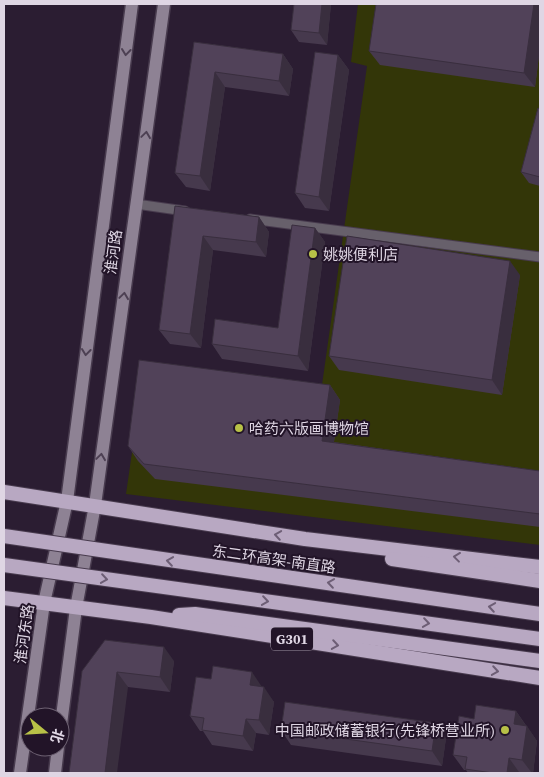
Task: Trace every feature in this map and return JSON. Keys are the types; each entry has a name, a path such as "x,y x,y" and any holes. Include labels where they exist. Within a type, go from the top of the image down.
{"highway":[{"path":"4,492 306,540 540,567"},
{"name":"东二环高架-南直路","path":"4,536 540,614"},
{"path":"306,540 386,558 540,581"},
{"path":"4,565 540,639"},
{"name":"G301","path":"4,598 151,617 540,678"},
{"path":"151,617 195,614 540,661"}],"main road":[{"name":"淮河路","path":"67,501 132,4"},
{"name":"淮河路","path":"95,505 164,4"},
{"name":"淮河东路","path":"20,773 44,603 67,501"},
{"path":"63,707 76,608 95,505"},
{"path":"55,773 57,757"}],"lane":[{"path":"136,204 195,212"},
{"path":"244,218 540,257"}],"green space":[{"path":"358,4 540,4 540,545 126,494 144,369 321,392 367,66 351,62"}],"building":[{"path":"294,4 322,4 319,33 291,30"},
{"path":"376,4 534,4 524,73 369,51"},
{"path":"194,42 283,54 279,81 215,72 200,176 175,173"},
{"path":"315,52 338,55 319,197 295,193"},
{"path":"538,108 540,109 540,177 521,172"},
{"path":"175,206 259,217 256,242 203,236 190,334 159,330"},
{"path":"292,225 315,228 298,356 212,344 215,319 278,328"},
{"path":"347,236 510,261 492,380 329,356"},
{"name":"哈药六版画博物馆","path":"139,360 330,385 322,441 540,471 540,514 144,464 128,446"},
{"path":"105,640 164,647 160,677 117,672 105,773 69,773 82,671"},
{"path":"213,666 252,672 250,685 264,687 259,720 246,719 243,736 202,730 204,718 190,716 196,677 211,679"},
{"path":"285,702 436,723 432,751 281,730"},
{"path":"476,705 516,711 514,724 527,726 522,760 509,758 507,773 465,769 467,757 453,755 459,716 474,719"}],"place":[{"name":"姚姚便利店","path":"313,254"},
{"name":"哈药六版画博物馆","path":"239,428"},
{"name":"中国邮政储蓄银行(先锋桥营业所)","path":"505,730"}]}
